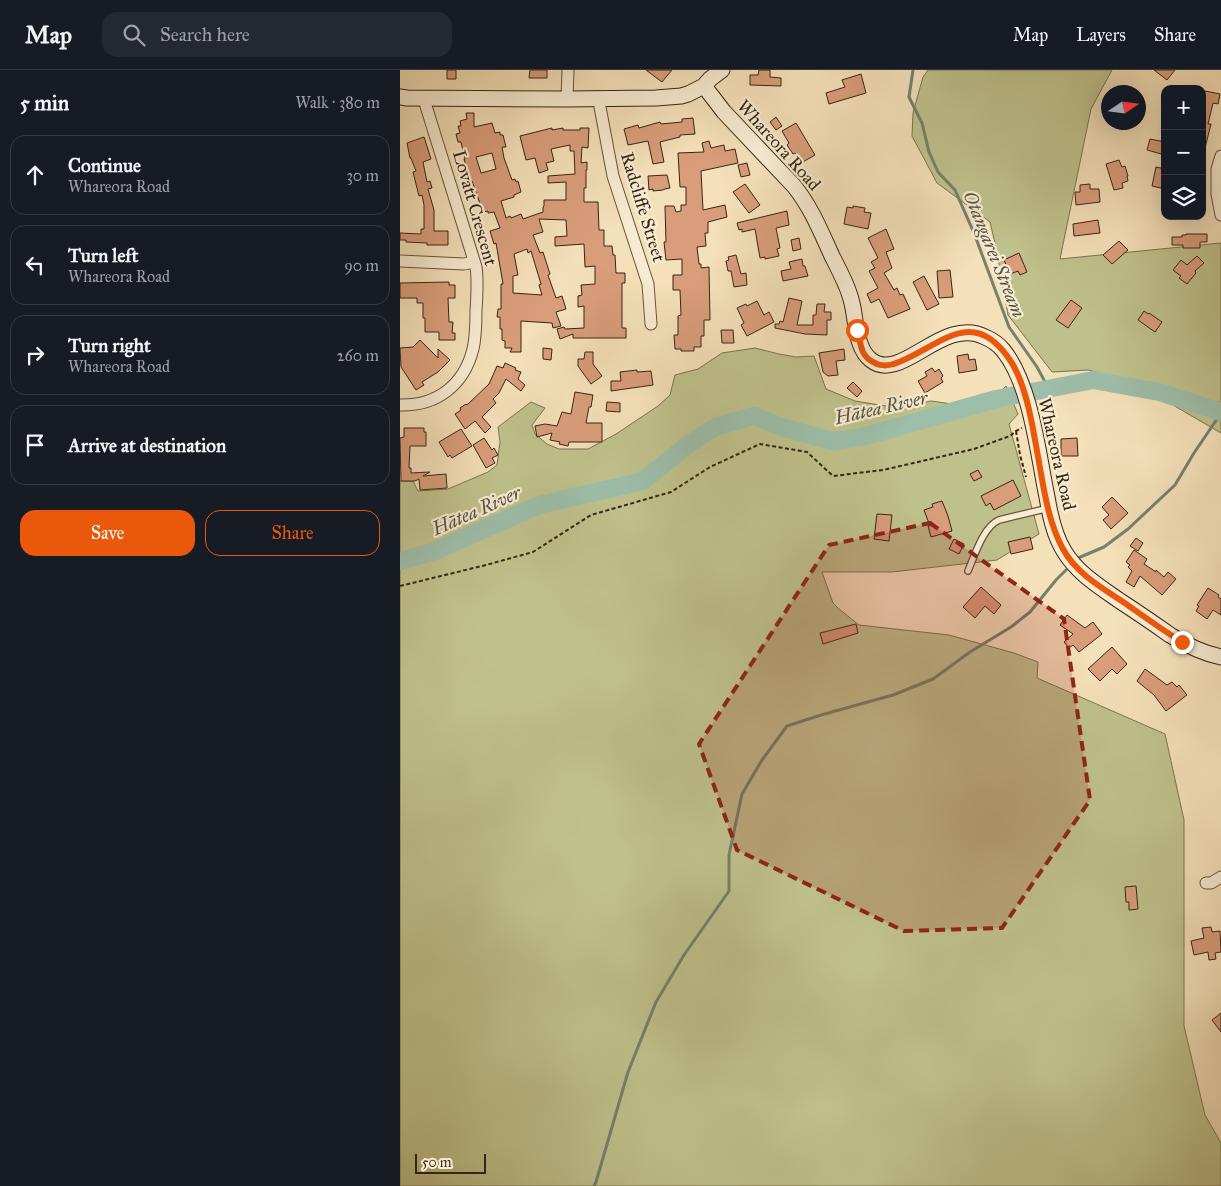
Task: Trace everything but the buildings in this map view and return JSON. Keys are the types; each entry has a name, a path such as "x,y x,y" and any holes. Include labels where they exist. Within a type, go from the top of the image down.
{"street":[{"path":"567,100 568,70"},
{"path":"400,97 567,100 681,96 704,86 722,70"},
{"name":"Whareora Road","path":"704,86 724,112 803,197 816,220 848,290 861,346 869,359 875,364 894,364 915,355 952,334 967,332 974,332 986,337 999,346 1012,362 1020,380 1031,417 1049,508 1054,527 1064,551 1072,562 1096,584 1182,642 1206,654 1221,657"},
{"name":"Lovatt Crescent","path":"400,405 420,404 443,394 451,388 465,371 474,347 477,274 426,106 426,98"},
{"name":"Radcliffe Street","path":"600,99 613,176 648,284 651,324"},
{"path":"1221,156 1217,169 1221,215"},
{"path":"400,261 464,264 474,262"},
{"path":"1206,883 1211,883 1221,878"}],"lane":[{"path":"968,571 986,532 993,522 1049,508"}],"path":[{"path":"400,586 533,552 591,515 671,492 710,467 760,444 807,452 833,476 883,470 974,449 1010,436 1018,430 1020,455 1026,477"}],"highlighted area":[{"path":"930,523 1064,619 1090,800 1002,928 904,931 737,850 699,744 829,545"}],"green space":[{"path":"928,70 1112,70 1104,85 1101,85 1101,90 1091,109 1060,259 1221,243 1221,433 1135,383 1088,370 1052,372 1008,315 990,222 937,183 912,136 913,113 923,77"},
{"path":"755,348 796,357 814,356 826,389 855,401 898,408 931,401 952,404 1001,391 1006,386 1018,414 1009,424 1039,534 997,560 892,572 822,572 833,603 859,625 949,635 1014,653 1038,662 1037,678 1165,734 1184,820 1184,1026 1205,1115 1221,1143 1221,1186 400,1186 400,481 413,481 418,491 448,489 488,472 497,465 500,442 498,427 531,402 545,408 532,425 535,434 547,444 559,449 588,449 616,434 658,406 670,395 675,375 698,369 722,353"}],"waterway":[{"name":"Otangarei Stream","path":"913,70 909,97 922,123 929,152 938,172 955,190 974,233 1009,327 1037,367 1044,380 1046,389"},
{"name":"Hātea River","path":"400,561 435,551 539,505 643,481 686,446 715,427 754,416 785,428 832,441 862,437 996,399 1093,380 1159,392 1221,412"},
{"path":"1078,558 1104,547 1128,529 1175,485 1221,413"},
{"path":"594,1186 628,1072 656,1002 684,955 729,891 729,855 742,794 762,760 787,726 893,695 933,679 970,652 1011,627 1030,612 1066,570"}],"route":[{"path":"857,330 864,353 875,364 882,365 894,364 904,360 952,334 974,332 993,340 1012,362 1020,380 1031,417 1049,508 1054,527 1064,551 1072,562 1096,584 1182,642"}]}
